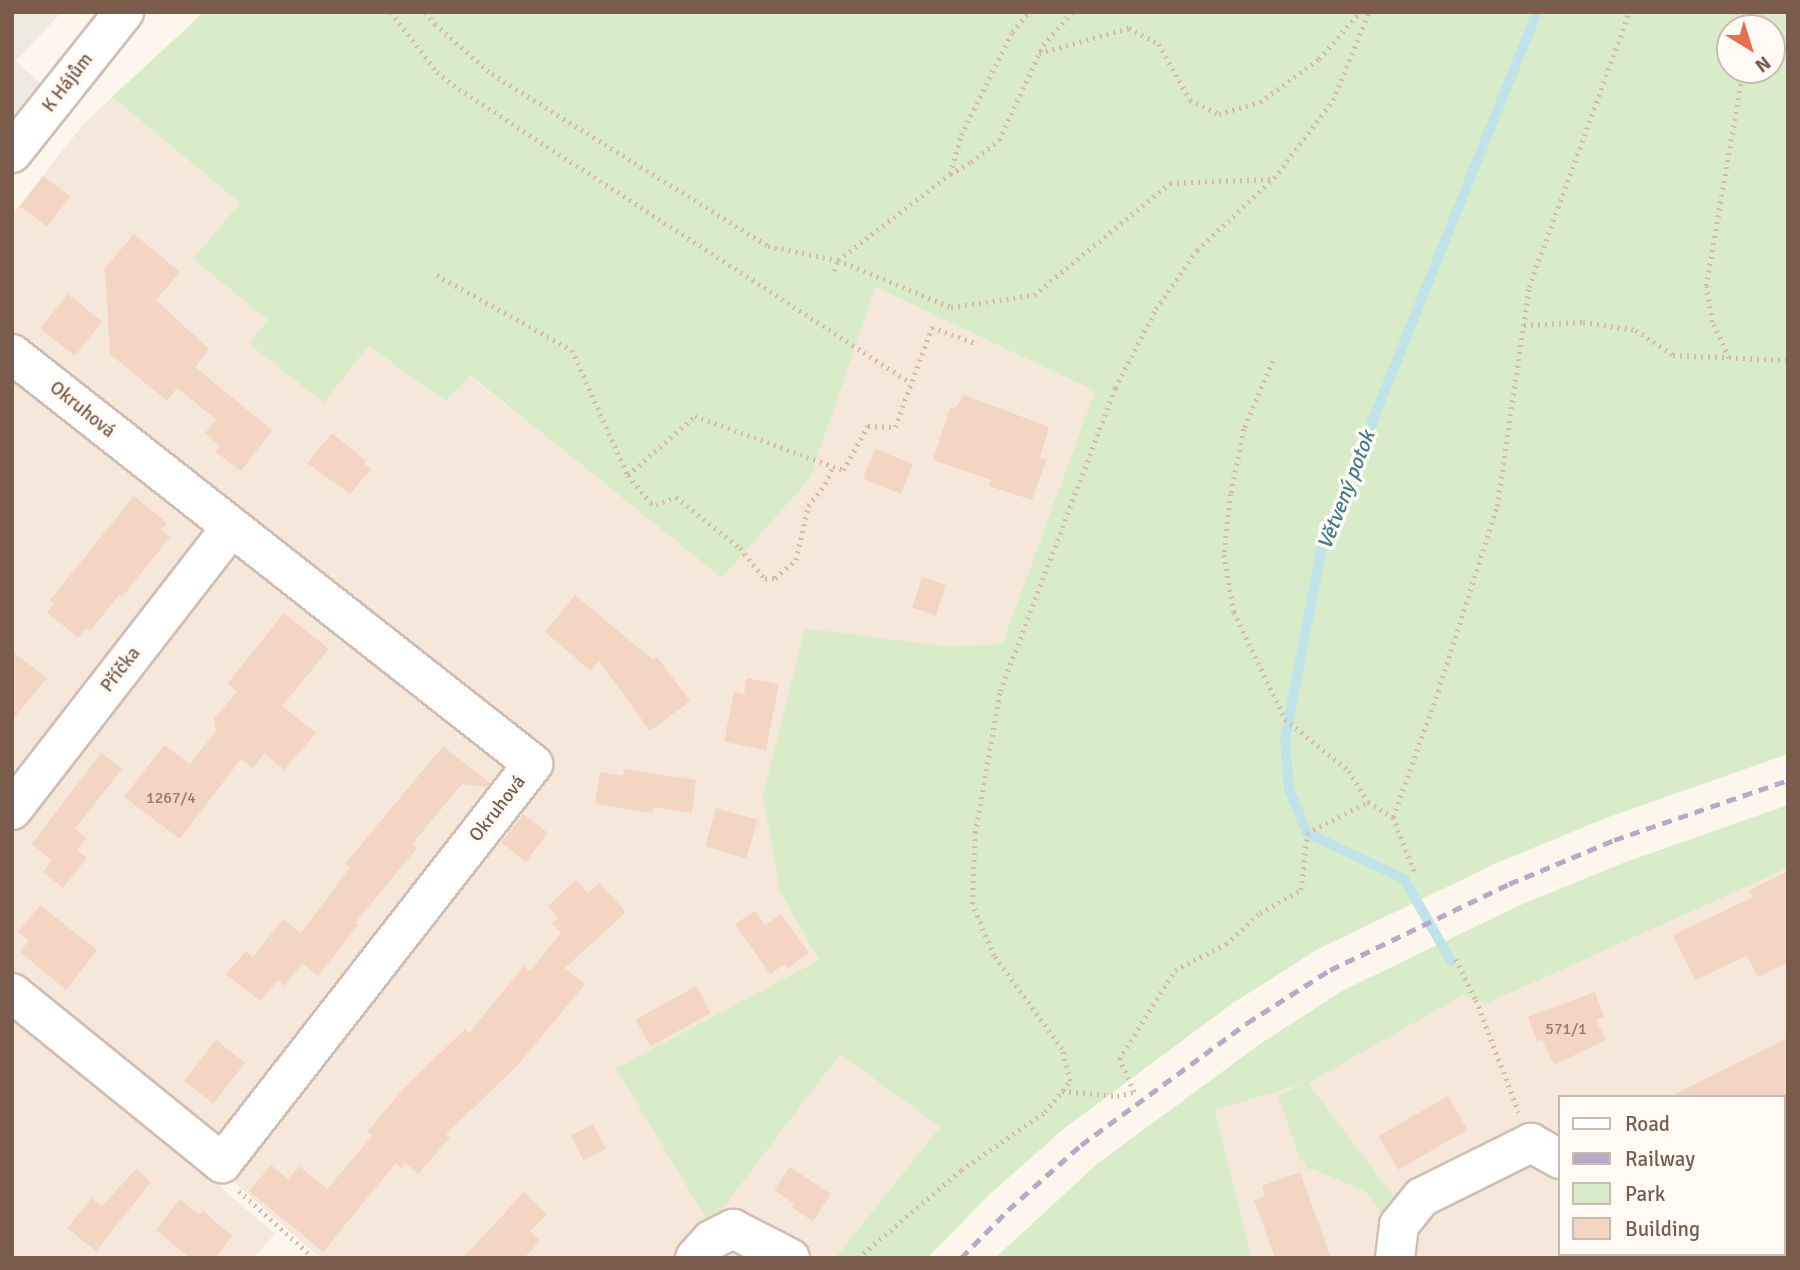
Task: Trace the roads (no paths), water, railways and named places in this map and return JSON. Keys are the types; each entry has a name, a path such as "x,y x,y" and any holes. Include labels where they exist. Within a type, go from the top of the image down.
{"street":[{"name":"K Hájům","path":"12,153 124,12"},
{"name":"Okruhová","path":"12,354 230,529 533,764 222,1163 12,993"},
{"name":"Příčka","path":"12,810 230,529"},
{"path":"1397,1241 1422,1197 1546,1151"},
{"path":"695,1258 711,1240 733,1228 790,1258"}],"waterway":[{"name":"Větvený potok","path":"1451,961 1404,879 1307,833 1289,789 1285,739 1322,547 1537,12"}],"railway":[{"path":"961,1258 1008,1210 1081,1145 1247,1023 1330,970 1509,884 1614,840 1788,780"}]}
